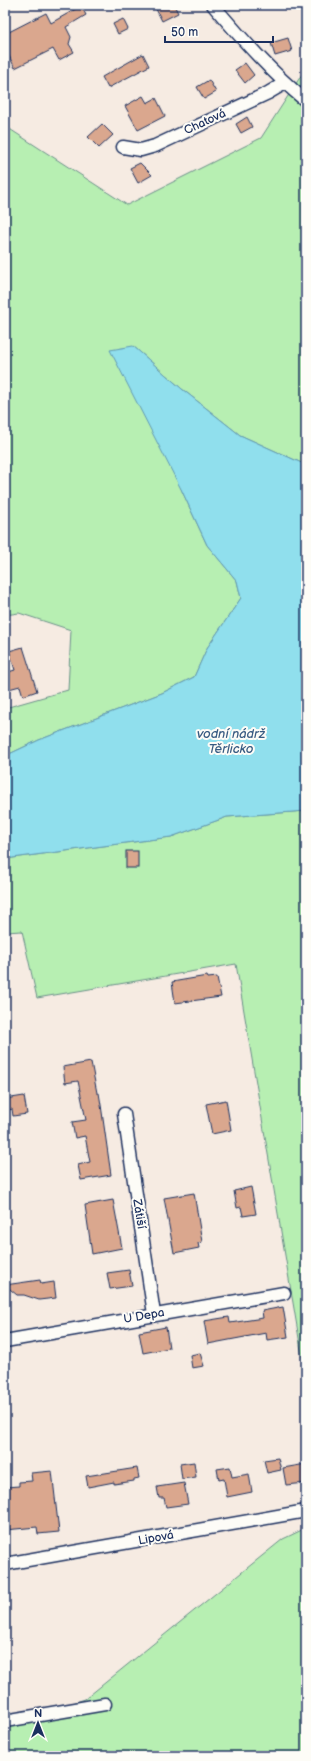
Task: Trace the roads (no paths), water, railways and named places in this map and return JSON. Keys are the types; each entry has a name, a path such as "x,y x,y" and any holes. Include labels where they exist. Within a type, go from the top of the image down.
{"street":[{"path":"212,5 285,83 306,101"},
{"name":"Chatová","path":"123,147 141,150 155,146 261,96 285,83"},
{"name":"Zátiší","path":"124,1114 154,1314"},
{"name":"U Depa","path":"5,1341 154,1314 284,1293"},
{"name":"Lipová","path":"5,1564 306,1511"},
{"path":"5,1721 105,1704"}],"water":[{"name":"vodní nádrž Těrlicko","path":"133,346 182,389 240,435 306,465 306,811 227,817 171,837 5,859 5,756 39,740 162,693 194,677 207,648 241,598 237,581 207,545 182,491 110,350"}]}
